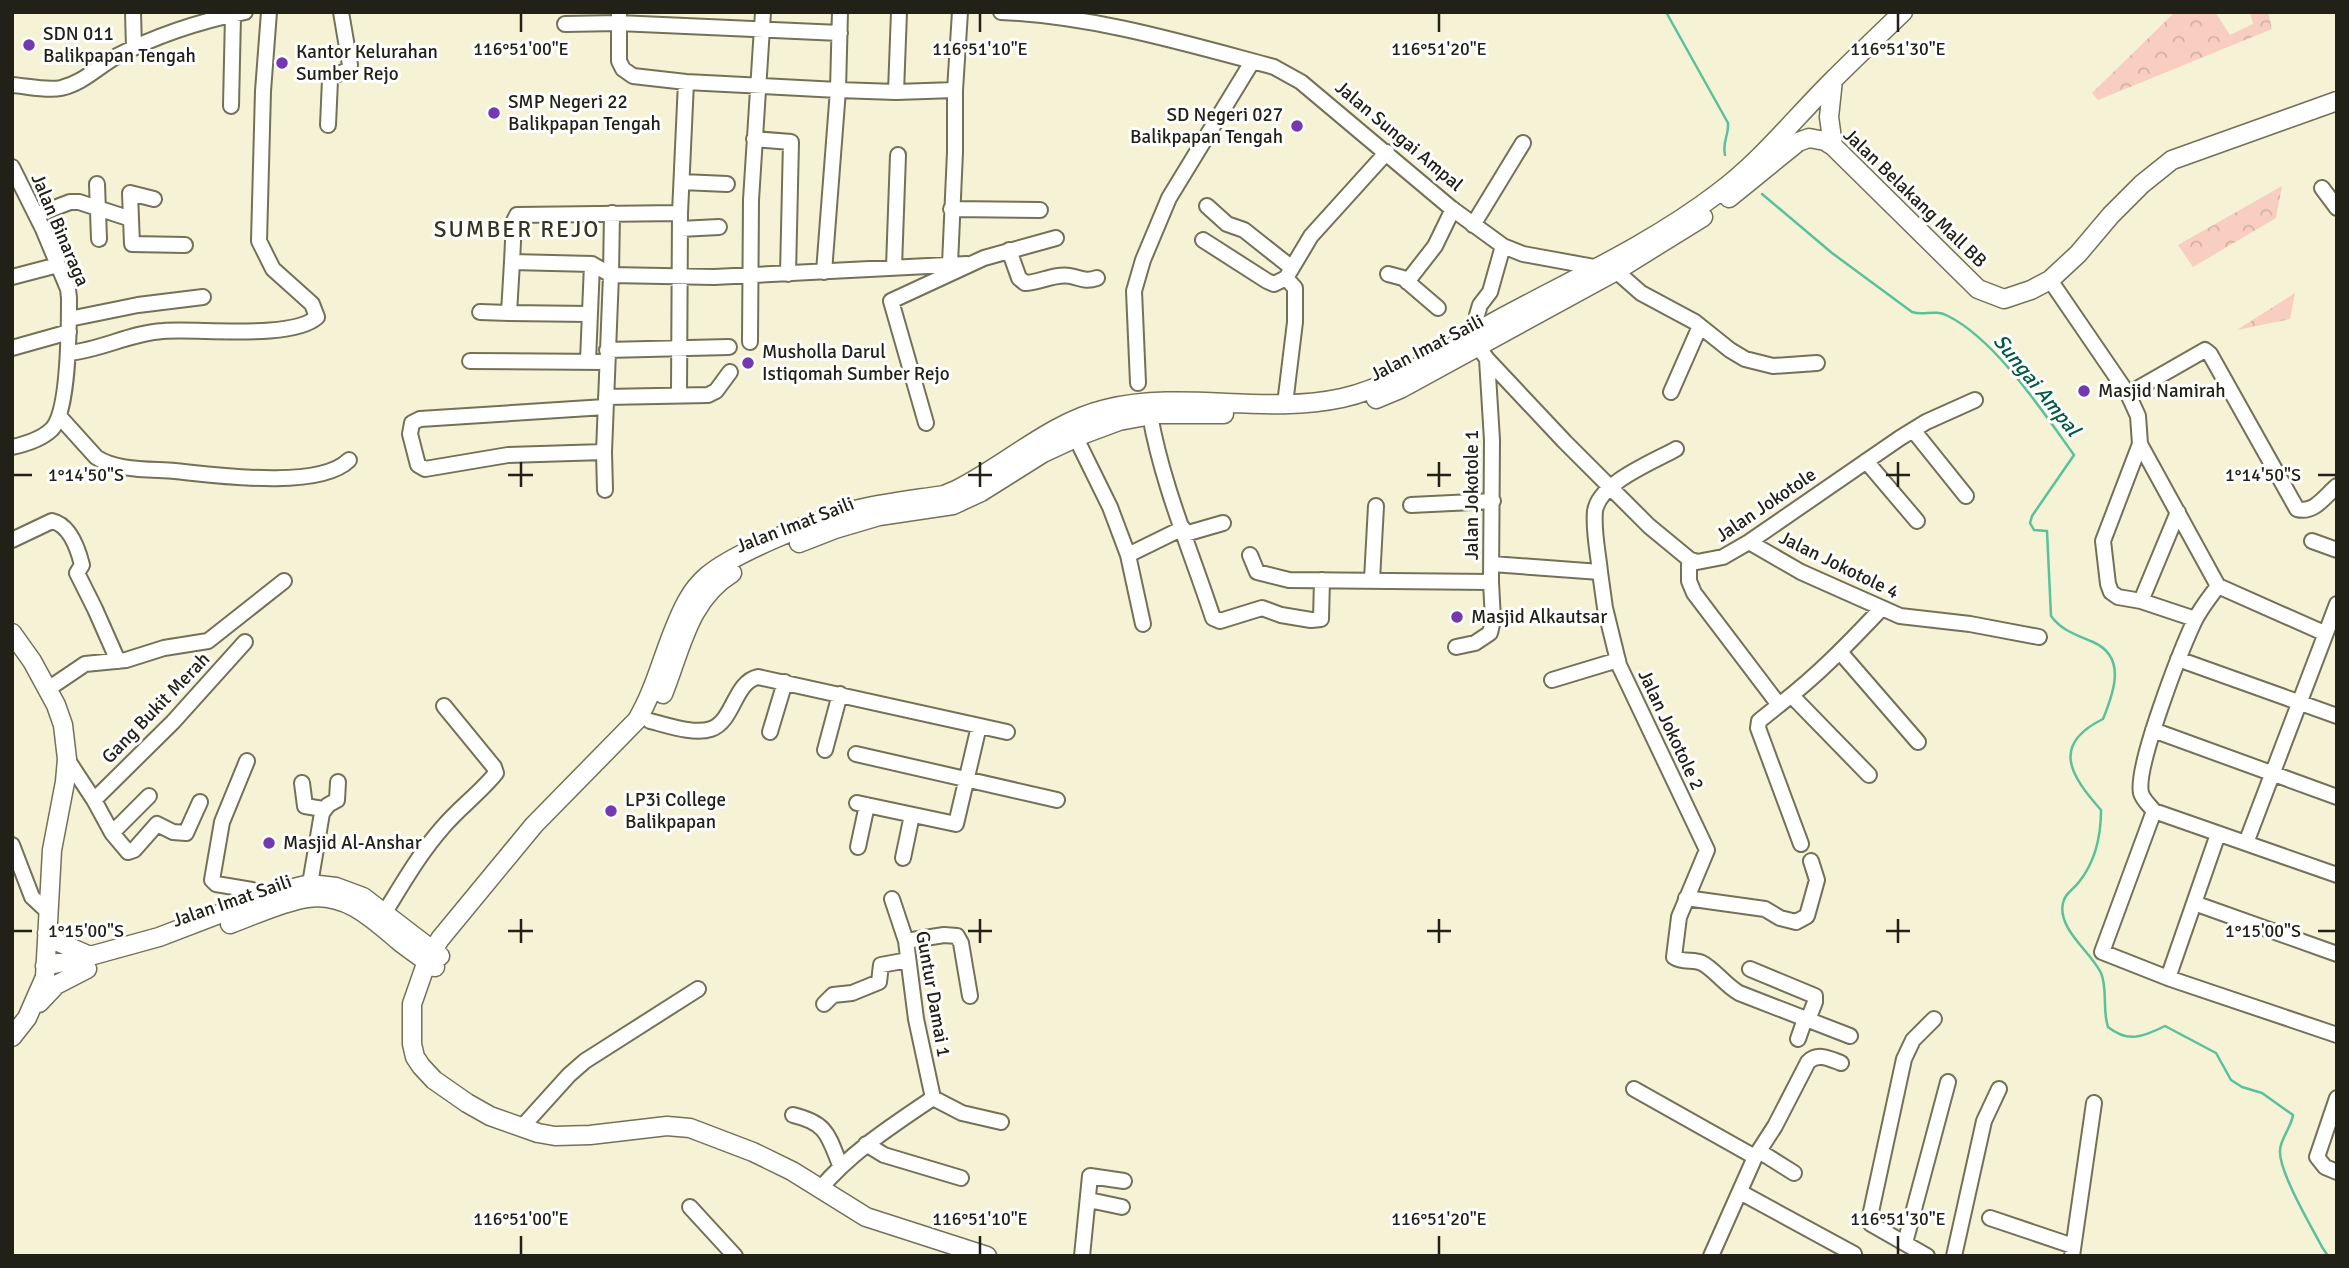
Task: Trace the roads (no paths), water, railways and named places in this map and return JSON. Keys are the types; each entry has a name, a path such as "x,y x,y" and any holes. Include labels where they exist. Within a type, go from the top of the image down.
{"main road":[{"path":"1751,175 1833,80 1903,12"},
{"path":"1616,271 1682,232 1715,202 1798,142 1809,138 1825,142 1833,80"},
{"name":"Jalan Belakang Mall BB","path":"1825,142 1978,289 2004,299 2050,280 2078,254 2142,184 2172,160 2337,101"},
{"path":"1594,268 1715,202"},
{"name":"Jalan Imat Saili","path":"433,953 472,917 547,829 636,739 650,721 666,686 691,617 715,585 740,569 813,537 956,490 1059,428 1093,412 1153,402 1285,404 1343,398 1478,344 1594,268"},
{"name":"Jalan Imat Saili","path":"433,953 534,825 637,720 679,618 697,586 707,576 738,556 847,512 900,507 938,508 966,499 1043,453 1119,421 1150,415 1287,415 1345,409 1399,389 1616,271"},
{"path":"12,633 48,689 63,725 67,759 52,850 45,971 27,1018"},
{"name":"Jalan Imat Saili","path":"88,963 274,892 310,884 351,891 385,912 433,953"},
{"name":"Jalan Imat Saili","path":"88,963 117,961 289,903 321,897 341,901 364,911 433,953"},
{"path":"47,933 88,963"},
{"path":"433,953 418,1021 412,1029 412,1044 415,1057 434,1080 467,1104 490,1116 555,1136 590,1135 667,1126 690,1128 753,1152 792,1171 866,1217 987,1256"},
{"path":"45,971 88,963"},
{"path":"12,1037 56,985 88,963"}],"street":[{"path":"133,12 134,48"},
{"path":"69,353 83,352 135,335 161,331 254,331 306,326 317,317 312,303 272,269 259,241 263,91 269,12"},
{"path":"328,125 330,80 333,76 348,71 350,65 341,12"},
{"path":"750,342 749,275 754,139 763,12"},
{"path":"824,272 841,12"},
{"path":"896,92 899,12"},
{"path":"950,264 960,12"},
{"name":"Jalan Sungai Ampal","path":"1001,12 1092,17 1288,74 1387,152 1453,209 1503,246 1523,254 1616,271"},
{"path":"12,85 58,89 78,83 115,57 134,48 162,36 239,13 231,106"},
{"path":"619,17 619,61 625,71 637,77 838,90 955,90"},
{"path":"565,24 619,17 840,33"},
{"path":"1138,383 1134,291 1143,260 1169,198 1252,62"},
{"path":"679,394 680,212 686,82"},
{"path":"754,139 791,142 788,274"},
{"path":"1473,225 1523,143"},
{"path":"1203,240 1274,284 1289,273 1311,248 1322,222 1387,152"},
{"path":"894,267 898,155"},
{"name":"Jalan Binaraga","path":"12,167 68,289 69,353 60,416"},
{"path":"682,182 727,184"},
{"path":"97,184 99,239"},
{"path":"2322,188 2337,208"},
{"path":"154,199 130,193 132,244 185,245"},
{"path":"36,215 70,202 79,202 131,219"},
{"path":"1207,206 1227,224 1244,230 1289,273 1295,288 1295,322 1285,404"},
{"path":"951,209 1040,210"},
{"path":"1407,282 1435,246 1453,209"},
{"path":"509,313 514,220 517,215 680,212"},
{"path":"605,490 605,402 612,213"},
{"path":"680,229 719,227"},
{"path":"926,423 890,303 892,299 967,264 1055,238"},
{"name":"Jalan Jokotole 1","path":"1250,555 1255,569 1263,575 1289,580 1492,582 1492,440 1478,344 1480,304 1490,292 1503,246"},
{"path":"1009,250 1019,278 1025,283 1062,276 1083,281 1097,278"},
{"path":"512,262 592,264 611,275 679,276 788,274 967,264"},
{"path":"588,360 592,264"},
{"path":"12,277 58,265"},
{"path":"1616,271 1641,293 1700,326 1730,350 1758,363 1788,366 1817,363"},
{"path":"1388,274 1396,275 1407,282 1438,309"},
{"path":"2050,280 2128,394 2138,416 2140,444 2103,541 2111,592 2118,597 2141,601 2195,619"},
{"path":"12,348 69,325 138,305 203,297"},
{"path":"480,312 589,314"},
{"path":"1671,392 1700,326"},
{"path":"1478,344 1565,442 1611,485 1649,526 1689,559 1689,582 1694,593 1779,705"},
{"path":"470,361 588,360 680,349 729,347"},
{"path":"2128,394 2204,350 2210,354 2297,509 2311,509 2337,486"},
{"path":"604,452 508,455 425,469 420,467 416,460 410,434 412,423 420,419 679,394 712,394 730,372"},
{"name":"Jalan Jokotole","path":"1689,559 1697,562 1717,559 1749,542 1913,430 1975,400"},
{"path":"1150,415 1161,462 1216,621 1262,608 1281,615 1321,619 1319,580"},
{"path":"12,447 42,436 54,427 60,416 96,457 103,462 123,466 232,478 274,479 337,469 349,460"},
{"path":"1913,430 1966,496"},
{"path":"1076,438 1110,507 1128,555 1143,624"},
{"path":"2140,444 2218,586 2324,633"},
{"path":"1611,485 1676,449"},
{"path":"1866,461 1917,520"},
{"name":"Jalan Jokotole 2","path":"1611,485 1600,497 1595,512 1605,608 1618,660 1678,793 1706,846 1706,855 1686,898 1673,954 1676,959 1705,964 1728,987 1739,993 1850,1036"},
{"path":"1411,505 1493,501"},
{"path":"1372,580 1376,506"},
{"path":"2141,601 2178,512"},
{"path":"12,540 52,522 60,525 73,540 82,565 77,573 118,661"},
{"path":"1128,555 1184,531 1223,523"},
{"path":"2312,541 2337,550"},
{"name":"Jalan Jokotole 4","path":"1749,542 1801,572 1881,609 1914,619 1970,624 2039,637"},
{"path":"1492,564 1600,572"},
{"path":"48,689 85,664 118,661 164,648 208,641 284,582"},
{"path":"1456,647 1475,643 1490,633 1493,620 1492,582"},
{"path":"2218,586 2195,619 2178,659 2153,730 2141,793 2154,811 2337,875"},
{"path":"2246,843 2337,604"},
{"path":"1801,844 1758,728 1759,721 1792,696 1840,652 1881,609"},
{"name":"Gang Bukit Merah","path":"94,800 173,722 245,642"},
{"path":"1840,652 1918,742"},
{"path":"2178,659 2337,716"},
{"path":"1552,680 1618,660"},
{"path":"650,721 696,731 711,729 720,723 746,682 768,678 1007,732"},
{"path":"770,732 785,682"},
{"path":"825,750 840,694"},
{"path":"1792,696 1869,775"},
{"path":"385,912 432,839 462,805 495,775 496,770 444,706"},
{"path":"858,847 862,804 956,824 979,726"},
{"path":"2153,730 2337,797"},
{"path":"856,754 1056,800"},
{"path":"67,759 112,833 128,852 134,850 158,824 173,832 186,833 200,802"},
{"path":"247,761 222,822 212,880 216,884 252,890 257,900"},
{"path":"302,783 305,806 323,809 337,800 338,782"},
{"path":"112,833 149,796"},
{"path":"310,884 323,809"},
{"path":"2154,811 2102,952 2168,978 2337,1035"},
{"path":"903,858 912,815"},
{"path":"2168,978 2218,834"},
{"path":"12,845 32,897 47,911"},
{"path":"1686,898 1765,909 1790,922 1804,918 1817,880 1811,861"},
{"name":"Guntur Damai 1","path":"892,899 906,941 916,1019 933,1098"},
{"path":"2194,903 2337,954"},
{"path":"906,941 949,934 957,936 961,943 970,996"},
{"path":"824,1004 833,995 852,993 879,982 881,965 908,960"},
{"path":"1750,969 1815,996 1815,1002 1798,1039"},
{"path":"522,1127 585,1061 698,989"},
{"path":"1927,1256 1869,1221 1904,1059 1913,1040 1934,1019"},
{"path":"1711,1256 1757,1154 1775,1126 1808,1062 1820,1056 1842,1063"},
{"path":"1905,1243 1948,1082"},
{"path":"1634,1089 1794,1173"},
{"path":"1954,1256 1984,1121 1999,1089"},
{"path":"820,1189 840,1165 866,1144 933,1098 962,1113 1001,1122"},
{"path":"1990,1219 2073,1251 2094,1103"},
{"path":"2336,1103 2317,1157 2325,1167 2337,1172"},
{"path":"793,1115 809,1119 825,1130 840,1165"},
{"path":"866,1144 884,1155 961,1178"},
{"path":"1082,1256 1091,1175 1124,1181"},
{"path":"1740,1192 1854,1254"},
{"path":"1088,1200 1122,1207"},
{"path":"690,1207 735,1256"}],"waterway":[{"name":"Sungai Ampal","path":"1666,12 1728,123 1725,155"},
{"name":"Sungai Ampal","path":"1762,194 1832,253 1912,312 1948,316 1984,342 2033,398 2074,455 2032,516 2030,523 2034,530 2047,531 2051,616 2065,629 2104,649 2114,666 2115,676 2103,719 2086,729 2076,739 2071,750 2074,773 2101,810 2101,819 2096,848 2089,866 2067,894 2062,913 2070,931 2101,973 2108,1027 2122,1035 2136,1037 2165,1026 2216,1053 2231,1080 2242,1087 2262,1093 2293,1115 2280,1147 2281,1160 2297,1199 2328,1256"}],"place":[{"name":"SDN 011 Balikpapan Tengah","path":"29,45"},
{"name":"Kantor Kelurahan Sumber Rejo","path":"282,63"},
{"name":"SMP Negeri 22 Balikpapan Tengah","path":"494,113"},
{"name":"SD Negeri 027 Balikpapan Tengah","path":"1297,126"},
{"name":"Musholla Darul Istiqomah Sumber Rejo","path":"748,363"},
{"name":"Masjid Namirah","path":"2084,391"},
{"name":"Masjid Alkautsar","path":"1457,617"},
{"name":"LP3i College Balikpapan","path":"611,811"},
{"name":"Masjid Al-Anshar","path":"269,843"}],"district":[{"name":"SUMBER REJO","path":"517,229"}]}
